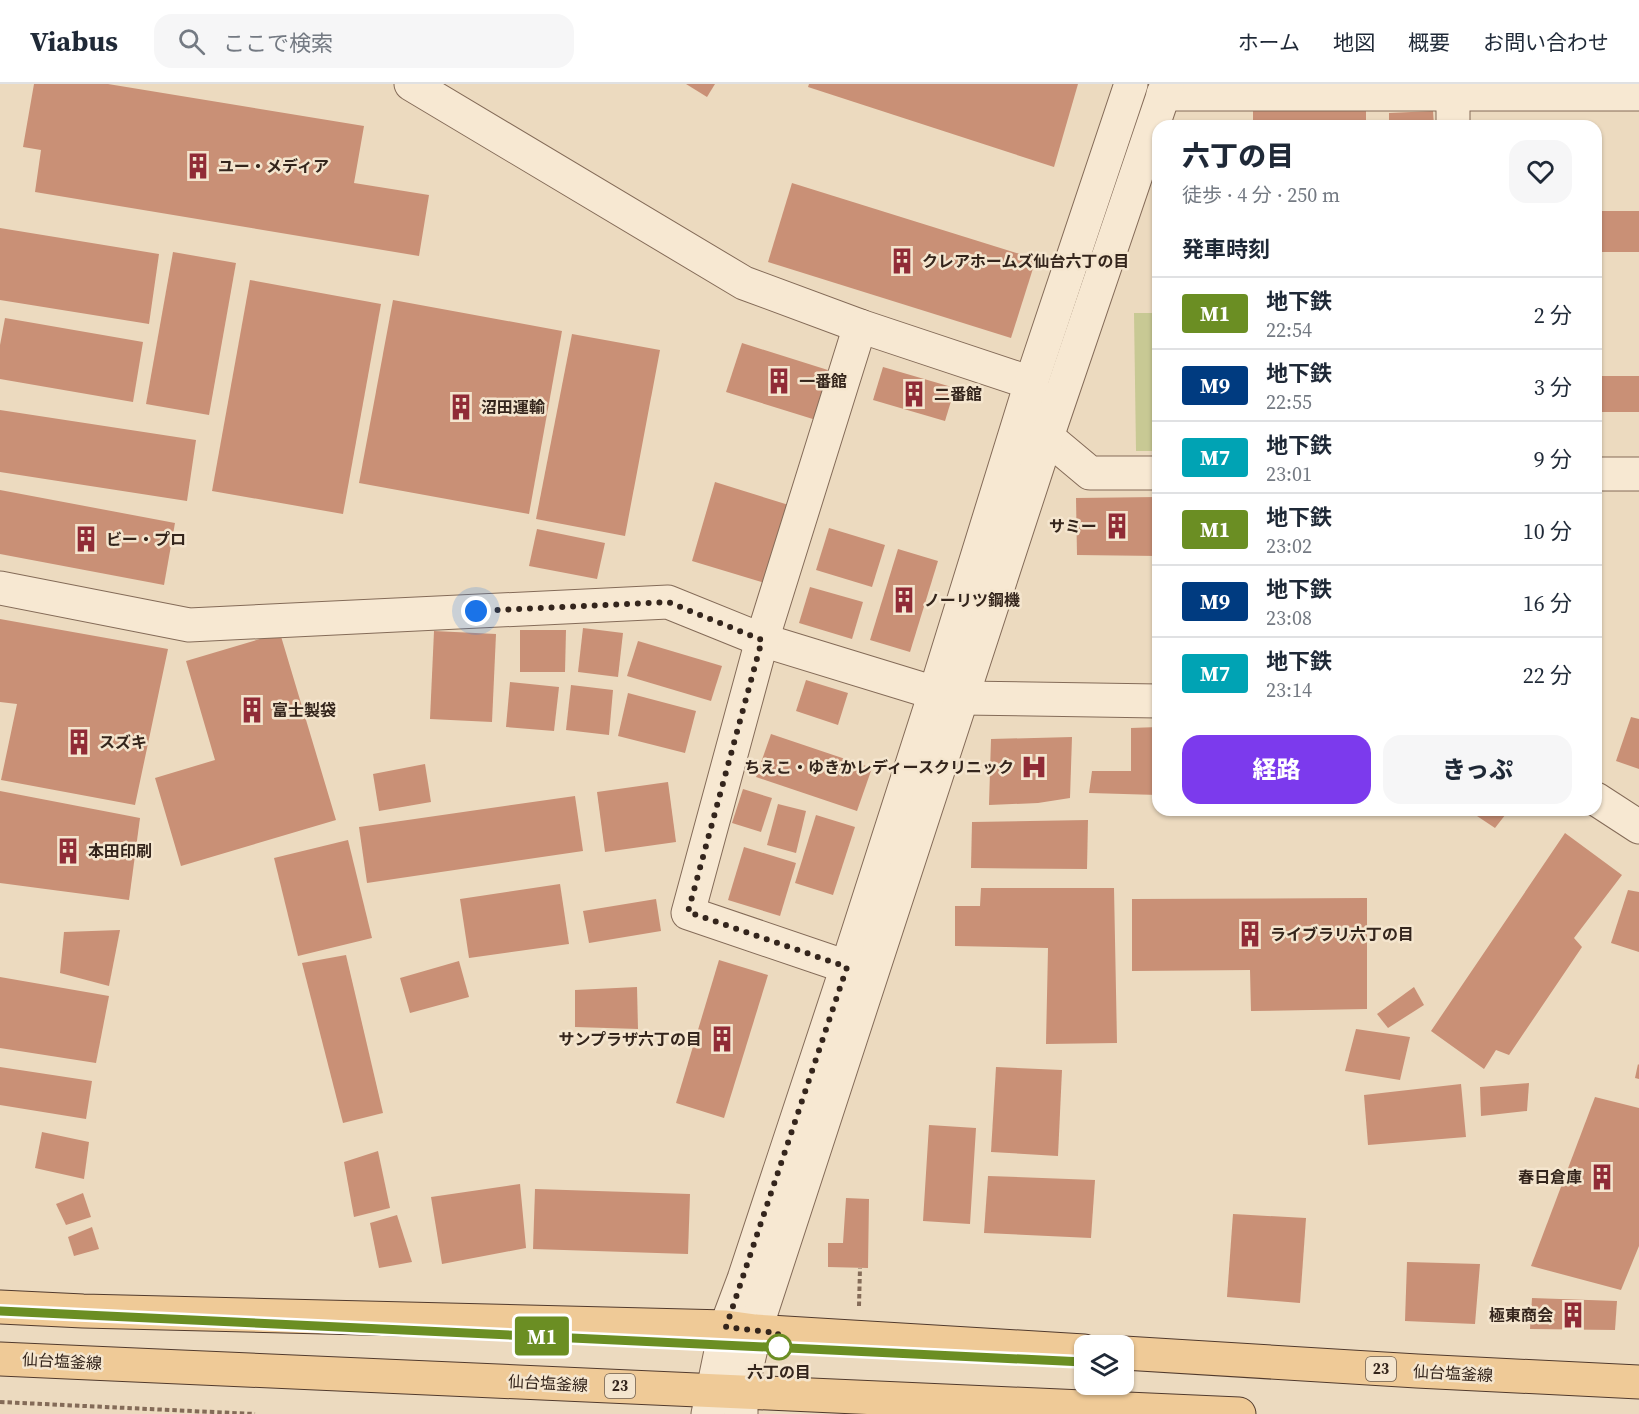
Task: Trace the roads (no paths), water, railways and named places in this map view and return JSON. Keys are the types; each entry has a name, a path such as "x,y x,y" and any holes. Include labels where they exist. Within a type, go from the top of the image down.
{"main road":[{"path":"0,1307 740,1329 1074,1350"},
{"name":"仙台塩釜線","path":"1134,1354 1639,1382"},
{"name":"仙台塩釜線","path":"0,1359 726,1402 1239,1414"}],"street":[{"path":"411,84 744,283 860,326 1031,383"},
{"path":"740,1329 948,696 1031,383 1131,84"},
{"path":"1154,120 1165,89 1453,94 1639,94"},
{"path":"1453,94 1453,120"},
{"path":"726,1402 740,1329 747,1268 847,967 1047,437 1152,127"},
{"path":"847,967 688,912 762,640 860,326"},
{"path":"1031,383 1047,437 1090,473 1152,473"},
{"path":"1602,474 1639,474"},
{"path":"0,588 189,625 668,602 762,640 948,696 1152,701"},
{"path":"1602,803 1639,827"}],"metro line":[{"name":"M1","path":"0,1311 1074,1362"}],"place":[{"name":"ユー・メディア","path":"198,166"},
{"name":"クレアホームズ仙台六丁の目","path":"902,261"},
{"name":"一番館","path":"779,381"},
{"name":"二番館","path":"914,394"},
{"name":"沼田運輸","path":"461,407"},
{"name":"サミー","path":"1117,526"},
{"name":"ビー・プロ","path":"86,539"},
{"name":"ノーリツ鋼機","path":"904,600"},
{"name":"富士製袋","path":"252,710"},
{"name":"スズキ","path":"79,742"},
{"name":"ちえこ・ゆきかレディースクリニック","path":"1034,767"},
{"name":"本田印刷","path":"68,851"},
{"name":"ライブラリ六丁の目","path":"1250,934"},
{"name":"サンプラザ六丁の目","path":"722,1039"},
{"name":"春日倉庫","path":"1602,1177"},
{"name":"極東商会","path":"1573,1315"},
{"name":"六丁の目","path":"779,1347"}]}
